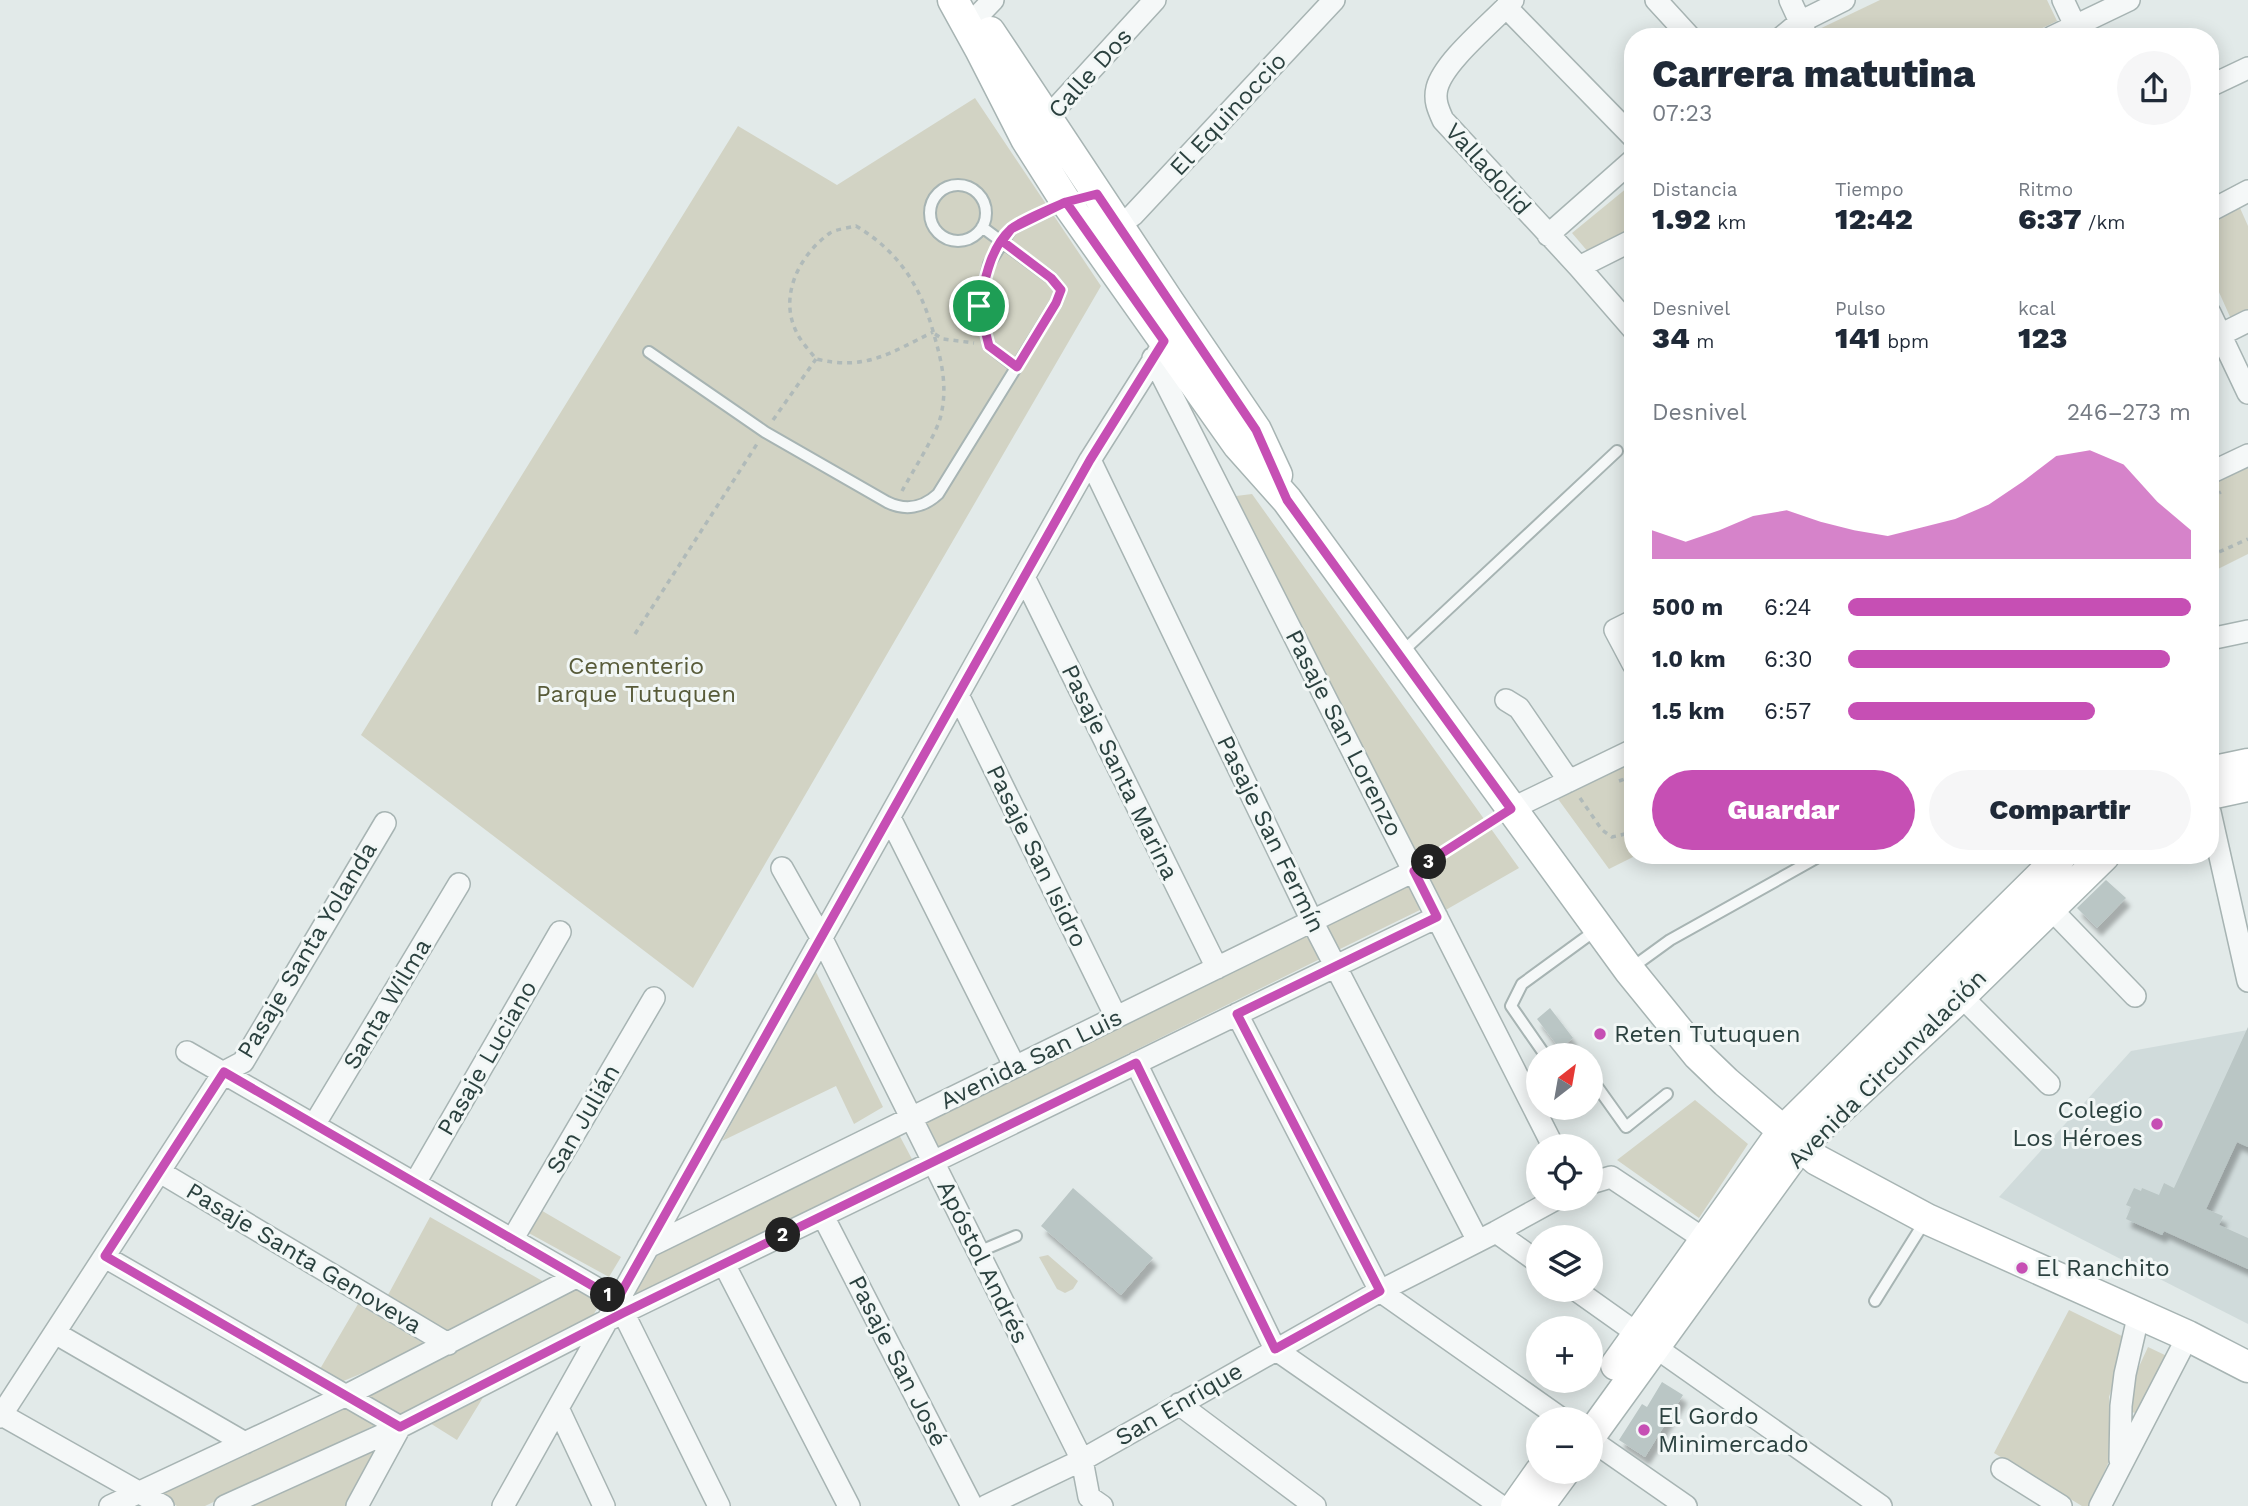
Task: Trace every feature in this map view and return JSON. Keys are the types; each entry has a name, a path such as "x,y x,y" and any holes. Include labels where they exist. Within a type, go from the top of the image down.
{"street":[{"path":"953,0 977,10 1119,225 1166,339"},
{"name":"Calle Dos","path":"1033,151 1047,118 1155,0"},
{"name":"El Equinoccio","path":"1119,225 1133,215 1334,0"},
{"path":"1656,0 1682,28"},
{"path":"1790,0 1804,28"},
{"path":"1805,28 1844,0"},
{"path":"2063,0 2077,28"},
{"path":"2083,28 2129,0"},
{"path":"1509,4 1624,127"},
{"name":"Valladolid","path":"1509,4 1450,65 1436,91 1437,106 1443,120 1624,319"},
{"path":"977,10 1033,151 1066,202 1166,339 1238,444 1287,500 1629,970 1698,1055 1817,1160 1927,1219 2139,1313 2248,1367"},
{"path":"2219,82 2248,68"},
{"path":"1548,235 1624,167"},
{"path":"2219,206 2248,191"},
{"path":"1066,202 1097,194"},
{"path":"1579,267 1624,244"},
{"path":"2219,336 2248,321"},
{"path":"503,1506 615,1312 648,1247 1090,460 1166,339"},
{"name":"Pasaje San Lorenzo","path":"1166,339 1414,871 1547,1134"},
{"path":"2219,345 2248,393"},
{"path":"2219,469 2248,455"},
{"name":"Pasaje San Fermín","path":"1090,460 1312,921 1487,1237"},
{"name":"Pasaje Santa Marina","path":"1024,577 1217,968"},
{"path":"1624,626 1615,630 1624,647"},
{"path":"2219,637 2248,631"},
{"name":"Pasaje San Isidro","path":"958,695 1116,1017"},
{"path":"1506,700 1519,708 1569,781"},
{"path":"1511,809 1624,754"},
{"path":"2219,770 2248,764"},
{"path":"2219,792 2248,786"},
{"path":"890,818 1015,1067"},
{"name":"Pasaje Santa Yolanda","path":"1,1416 224,1072 243,1062 385,822"},
{"path":"2219,852 2248,981"},
{"name":"Avenida Circunvalación","path":"1588,1407 1647,1340 1791,1139 2053,864"},
{"name":"Avenida Circunvalación","path":"1791,1139 1961,996 2096,864"},
{"name":"Apóstol Andrés","path":"782,868 822,939 1082,1460 1091,1503"},
{"name":"Avenida San Luis","path":"648,1247 1414,871"},
{"name":"Santa Wilma","path":"314,1125 459,884"},
{"path":"2031,885 2135,996"},
{"name":"Avenida San Luis","path":"225,1506 400,1427 615,1312 724,1264 1437,917"},
{"name":"Pasaje Luciano","path":"415,1184 560,932"},
{"path":"1961,996 2049,1084"},
{"name":"San Julián","path":"512,1240 654,998"},
{"path":"1237,1014 1380,1291 1545,1407"},
{"path":"187,1052 576,1278 615,1312 719,1506"},
{"path":"1136,1063 1275,1349 1501,1506"},
{"name":"Pasaje Santa Genoveva","path":"160,1172 448,1345"},
{"path":"1603,1179 1611,1177 1714,1246"},
{"name":"San Enrique","path":"986,1506 1082,1460 1380,1291 1534,1211"},
{"name":"Pasaje San José","path":"823,1216 972,1506"},
{"path":"1487,1237 1526,1256"},
{"path":"105,1256 400,1427 357,1506"},
{"path":"724,1264 849,1506"},
{"path":"110,1506 347,1395 576,1278"},
{"path":"1593,1302 1881,1506"},
{"path":"2120,1465 2121,1406 2125,1374 2139,1313"},
{"path":"55,1333 245,1443"},
{"path":"2100,1506 2188,1336"},
{"name":"Avenida Circunvalación","path":"1603,1417 1647,1340"},
{"path":"1179,1404 1315,1506"},
{"path":"558,1408 604,1506"},
{"path":"1,1416 163,1506"},
{"path":"1603,1447 1686,1506"},
{"path":"2002,1469 2061,1506"},
{"path":"1516,1506 1532,1484"},
{"path":"1539,1506 1555,1484"}],"lane":[{"path":"951,186 966,186 972,189 981,198 986,209 982,227 975,235 961,241 943,237 931,221 933,201 938,194 951,186"},
{"path":"1017,367 989,346 979,306 989,264 1011,229 1066,202"},
{"path":"649,352 765,432 894,506 919,506 937,494 1056,303 1061,290 1051,278 982,227"},
{"path":"1399,655 1617,451"},
{"path":"1629,970 1670,940 1806,864"},
{"path":"1537,1043 1511,1006 1522,984 1598,928"},
{"path":"1603,1095 1626,1127 1667,1094"},
{"path":"1875,1301 1927,1219"},
{"path":"978,1252 1016,1236"}],"path":[{"path":"894,506 940,418 943,399 943,372 929,315 914,282 893,254 856,226 832,232 804,258 792,284 790,298 793,322 797,334 816,359 846,364 868,362 933,332"},
{"path":"933,332 943,338 989,346"},
{"path":"635,634 765,432 816,359"},
{"path":"2219,552 2248,539"},
{"path":"1569,781 1602,830 1612,837 1624,834"},
{"path":"1414,871 1511,809"}],"shaded area":[{"name":"Colegio Los Héroes","path":"2248,1030 2248,1324 1999,1197 2131,1051"}],"green space":[{"path":"1880,0 2047,0 2057,21 2043,28 1821,28"},
{"name":"Cementerio Parque Tutuquen","path":"975,98 1101,286 693,988 361,735 738,126 837,185"},
{"path":"1624,190 1624,236 1589,253 1572,233"},
{"path":"2240,208 2248,226 2248,310 2231,319 2219,292 2219,218"},
{"path":"2248,467 2248,554 2219,568 2219,481"},
{"path":"1252,494 1519,868 1444,911 1236,496"},
{"path":"1624,766 1624,862 1609,869 1558,799"},
{"path":"1406,880 1420,910 1338,950 1323,920"},
{"path":"1311,932 1324,957 935,1149 921,1118"},
{"path":"814,968 883,1107 854,1124 836,1086 722,1141"},
{"path":"1695,1100 1748,1144 1699,1218 1617,1160"},
{"path":"896,1129 913,1161 632,1298 658,1244"},
{"path":"539,1209 621,1257 609,1277 525,1231"},
{"path":"430,1217 546,1283 451,1333 388,1295"},
{"path":"1048,1255 1078,1281 1073,1289 1065,1293 1057,1289 1039,1257"},
{"path":"576,1290 601,1303 591,1318 396,1417 363,1396 565,1292"},
{"path":"358,1304 428,1346 341,1382 320,1369"},
{"path":"2069,1310 2128,1339 2109,1397 2114,1450 2089,1506 2082,1506 1994,1453"},
{"path":"2148,1347 2169,1357 2138,1414 2129,1411 2131,1384"},
{"path":"487,1391 457,1440 425,1420"},
{"path":"347,1403 379,1423 205,1506 177,1506 164,1498 163,1490"},
{"path":"388,1439 351,1506 242,1506"}],"building":[{"path":"2106,880 2126,898 2097,928 2077,908"},
{"path":"1550,1008 1573,1038 1567,1043 1555,1043 1537,1019"},
{"path":"2248,1027 2248,1147 2237,1142 2206,1209 2223,1216 2219,1225 2248,1238 2248,1269 2164,1231 2162,1235 2126,1219 2131,1207 2126,1205 2134,1188 2141,1191 2142,1188 2159,1195 2164,1183 2174,1188"},
{"path":"1073,1188 1153,1258 1121,1295 1041,1226"},
{"name":"El Gordo Minimercado","path":"1662,1382 1683,1395 1645,1457 1619,1440 1642,1404 1647,1407"}],"place":[{"name":"Reten Tutuquen","path":"1600,1034"},
{"name":"Colegio Los Héroes","path":"2157,1124"},
{"name":"El Ranchito","path":"2022,1268"},
{"name":"El Gordo Minimercado","path":"1644,1430"}],"route":[{"path":"979,306 989,264 1002,241 1011,229 1066,202 1164,341 1090,460 617,1300 224,1072 105,1256 400,1427 623,1313 1136,1063 1275,1349 1380,1291 1237,1014 1437,917 1414,871 1511,809 1287,500 1256,430 1097,194 1066,202 1011,229 1002,241 1051,278 1061,290 1056,303 1017,367 989,346 979,306"}]}
